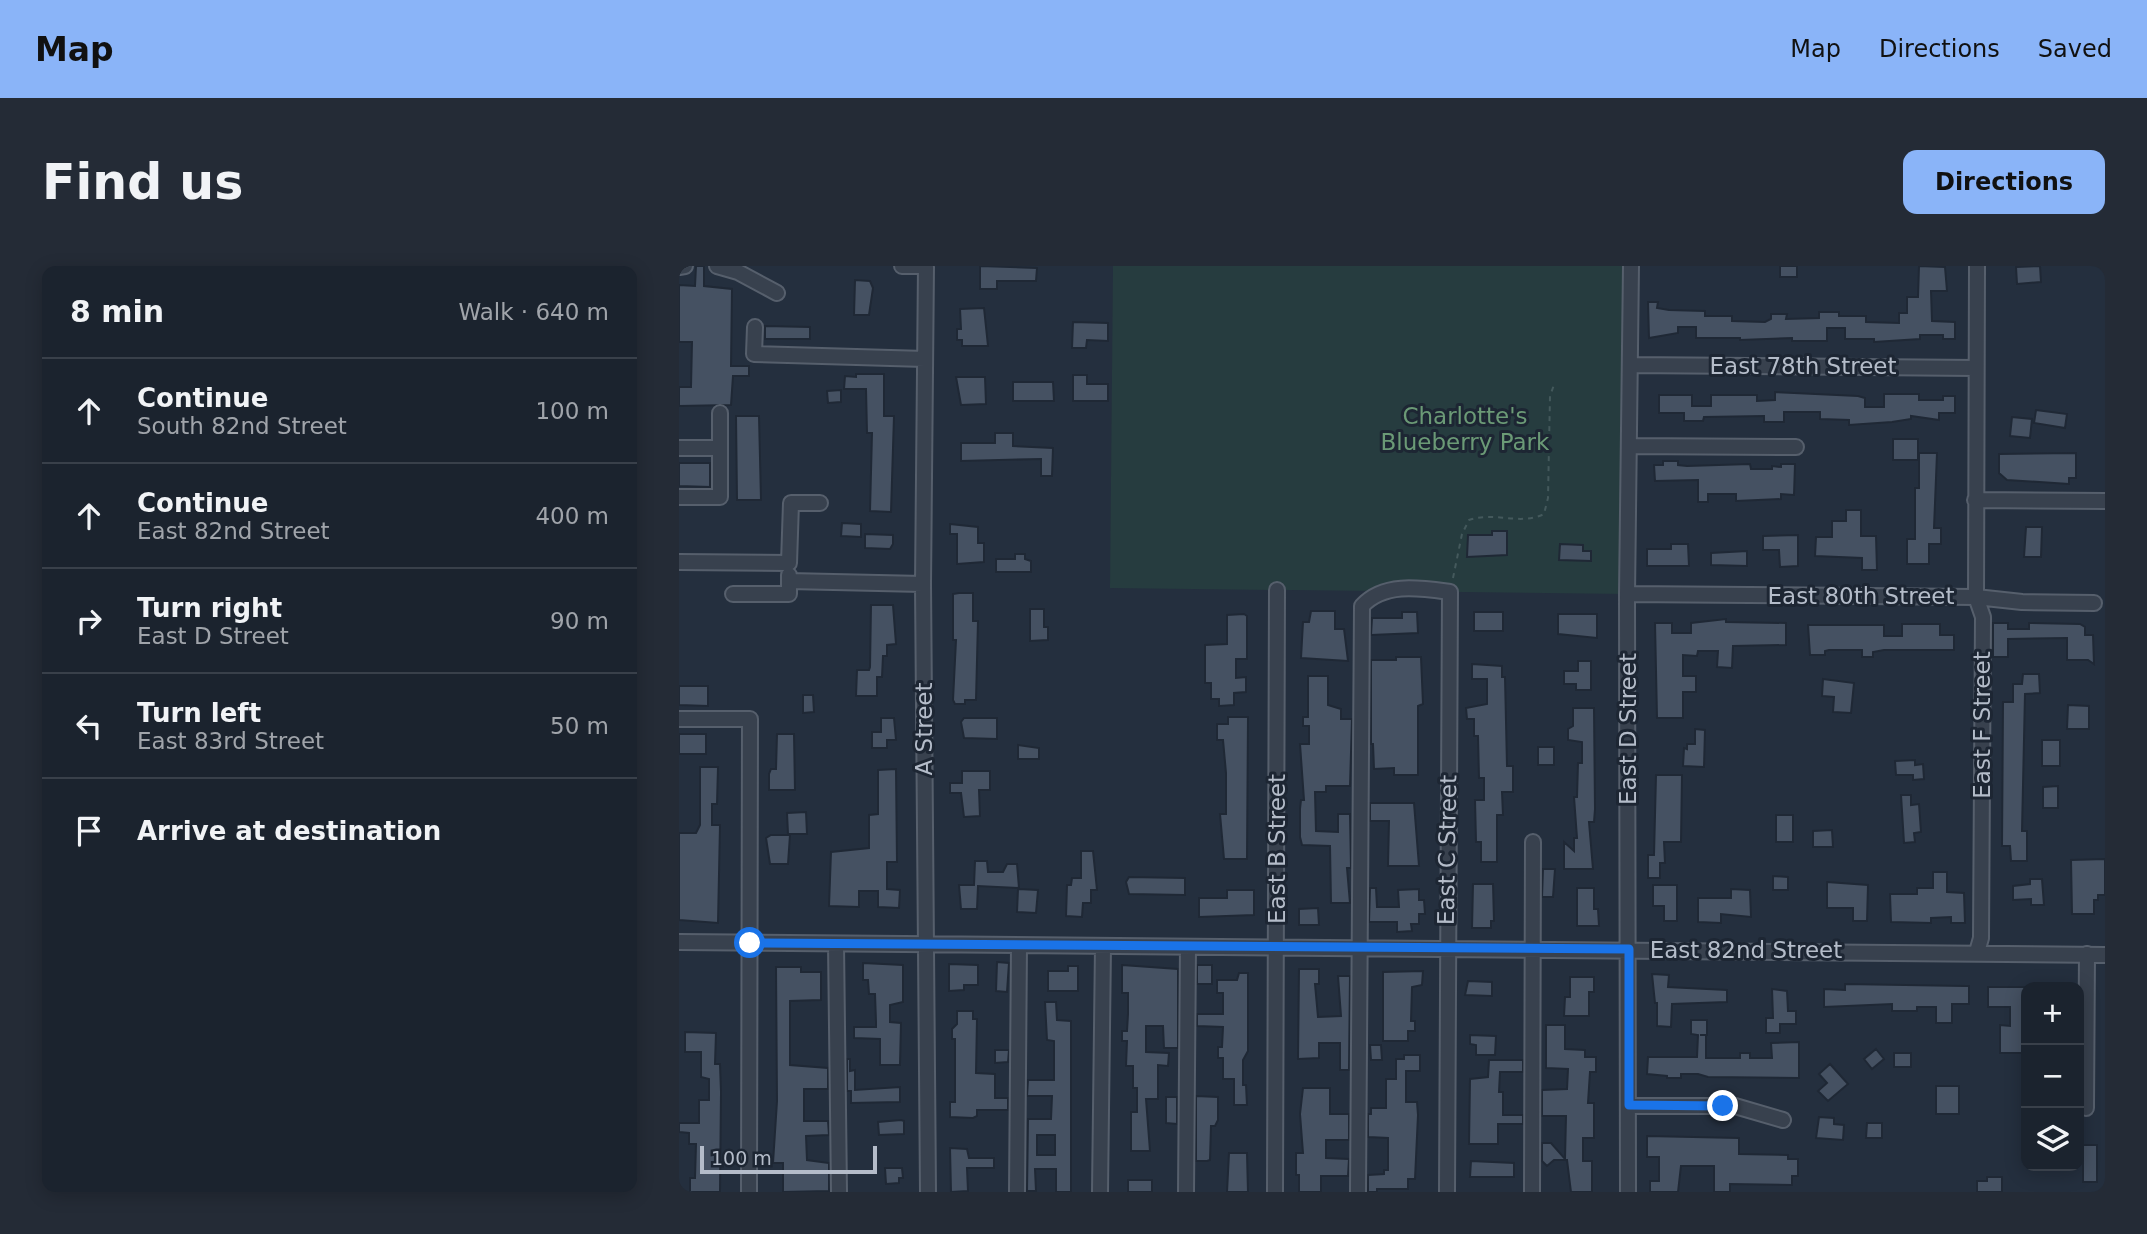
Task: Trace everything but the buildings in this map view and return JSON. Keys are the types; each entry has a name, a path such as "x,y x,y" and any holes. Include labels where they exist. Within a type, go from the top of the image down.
{"street":[{"path":"679,267 685,266"},
{"path":"717,266 738,272 777,293"},
{"path":"902,266 926,266"},
{"name":"A Street","path":"926,266 923,583 929,1192"},
{"name":"East D Street","path":"1627,1192 1627,594 1631,266"},
{"name":"East F Street","path":"1977,266 1976,597 1983,617 1981,938 1977,952"},
{"path":"755,327 754,354 925,359"},
{"name":"East 78th Street","path":"1630,365 1976,368"},
{"path":"679,497 720,497 720,413"},
{"path":"1629,446 1796,447"},
{"path":"679,448 720,448"},
{"path":"1975,500 2105,500"},
{"path":"733,594 789,594 791,503 820,503"},
{"path":"679,562 789,563"},
{"path":"789,581 923,583"},
{"path":"1358,1192 1362,606 1377,592 1405,588 1450,592"},
{"name":"East B Street","path":"1275,1192 1277,590"},
{"name":"East C Street","path":"1447,1192 1450,592"},
{"name":"East 80th Street","path":"1627,594 1976,597 2022,602 2094,603"},
{"path":"679,719 750,719 749,1192"},
{"path":"1532,1192 1533,842"},
{"name":"East 82nd Street","path":"679,942 925,947 1629,949 2105,954"},
{"path":"836,944 839,1192"},
{"path":"1017,1192 1019,946"},
{"path":"1100,1192 1103,946"},
{"path":"1187,1192 1188,947"},
{"path":"2087,954 2087,1108"},
{"path":"1629,1105 1735,1106 1783,1120"}],"path":[{"path":"1450,592 1462,534 1469,520 1480,516 1532,520 1544,514 1548,498 1550,396 1555,382"}],"green space":[{"name":"Charlotte's Blueberry Park","path":"1113,266 1631,266 1627,594 1110,588"}],"route":[{"path":"750,943 925,947 1629,949 1629,1105 1723,1106"}]}
